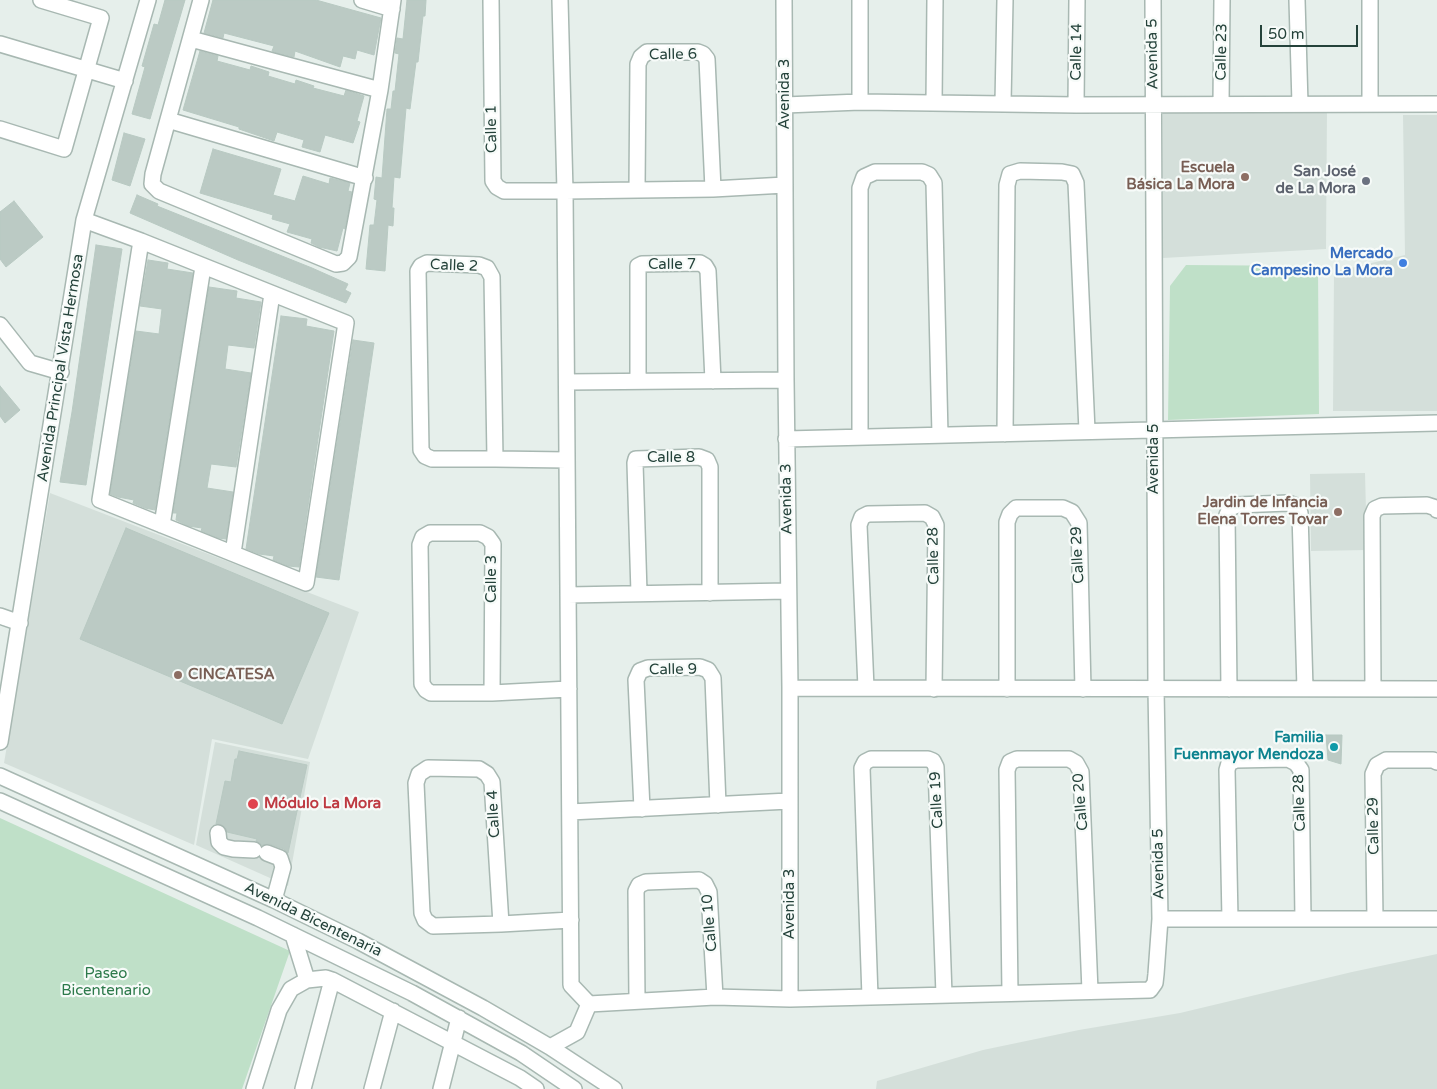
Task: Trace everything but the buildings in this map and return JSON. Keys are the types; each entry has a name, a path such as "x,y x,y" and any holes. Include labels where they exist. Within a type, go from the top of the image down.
{"street":[{"path":"0,129 64,149 101,18 41,0"},
{"name":"Avenida Principal Vista Hermosa","path":"0,742 84,220 148,0"},
{"path":"201,0 153,174 152,184 159,191 336,264 343,263 349,258 380,90 392,4 362,0"},
{"name":"Calle 1","path":"491,0 493,181 497,187 504,191 565,191 712,189 785,185"},
{"path":"560,0 565,191 571,986 589,1004 715,997 790,999 1090,991"},
{"name":"Avenida 3","path":"784,0 786,439 790,688 790,999"},
{"path":"860,0 860,102"},
{"path":"934,103 935,0"},
{"path":"1003,103 1005,0"},
{"name":"Calle 14","path":"1076,105 1077,0"},
{"name":"Avenida 5","path":"1090,991 1150,990 1155,983 1160,919 1154,430 1153,0"},
{"name":"Calle 23","path":"1221,104 1222,0"},
{"path":"1297,0 1300,104"},
{"path":"1370,0 1370,103"},
{"path":"190,39 380,90"},
{"path":"0,44 125,81"},
{"name":"Calle 6","path":"637,189 638,64 641,57 647,52 698,52 704,54 707,59 712,189"},
{"path":"785,105 860,102 1076,105 1437,104"},
{"path":"168,120 365,178"},
{"path":"860,438 860,188 864,177 875,172 922,172 929,175 934,183 940,435"},
{"path":"1005,434 1007,185 1010,174 1020,172 1062,172 1072,174 1076,183 1087,432"},
{"path":"84,220 141,241 346,323 306,583 100,500 141,241"},
{"name":"Calle 2","path":"427,263 479,265 487,268 492,277 495,460 432,459 425,456 421,450 418,271 421,266 427,263"},
{"name":"Calle 7","path":"638,381 638,266 642,264 700,263 708,270 713,381"},
{"path":"162,525 203,267"},
{"path":"233,553 272,294"},
{"path":"1,329 30,363 61,372"},
{"path":"567,382 786,380"},
{"path":"786,439 1437,423"},
{"name":"Calle 8","path":"640,593 636,460 699,456 706,460 710,466 710,593"},
{"path":"495,460 567,460"},
{"path":"1230,689 1228,516 1230,508 1237,505 1288,503 1296,506 1300,513 1305,689"},
{"path":"1373,689 1372,516 1375,510 1382,506 1427,505 1437,510"},
{"name":"Calle 29","path":"1007,689 1007,522 1010,514 1016,508 1062,508 1072,512 1078,523 1082,689"},
{"name":"Calle 28","path":"866,688 859,525 862,517 868,514 925,513 932,517 936,525 934,689"},
{"name":"Calle 3","path":"430,533 480,533 488,537 493,544 492,693 431,693 422,684 420,545 422,537 430,533"},
{"path":"568,595 788,592"},
{"path":"0,616 20,623"},
{"name":"Calle 9","path":"642,809 636,680 640,671 648,668 700,667 708,670 713,678 718,805"},
{"path":"790,688 1437,689"},
{"path":"492,693 569,689"},
{"name":"Calle 19","path":"870,997 862,768 865,762 871,759 928,759 933,760 936,767 944,995"},
{"name":"Calle 20","path":"1010,993 1007,770 1010,762 1017,759 1069,759 1076,763 1081,772 1090,991"},
{"name":"Calle 28","path":"1230,919 1229,763 1236,760 1288,759 1296,763 1301,770 1303,919"},
{"name":"Calle 29","path":"1374,919 1373,774 1377,765 1386,760 1433,760 1437,762"},
{"name":"Calle 4","path":"428,768 479,769 487,774 492,782 501,924 433,926 425,920 422,913 416,783 420,774 428,768"},
{"name":"Avenida Bicentenaria","path":"0,776 274,900 358,941 458,994 550,1047 614,1089"},
{"name":"Avenida Bicentenaria","path":"0,801 293,935 412,992 521,1053 574,1089"},
{"path":"570,812 789,801"},
{"path":"218,833 219,842 224,847 233,850 261,852 280,858 283,867 274,900"},
{"name":"Calle 10","path":"637,1000 636,891 639,885 646,882 699,880 706,884 709,892 715,997"},
{"path":"1160,919 1437,919"},
{"path":"501,924 571,920"},
{"path":"293,935 307,980"},
{"path":"254,1089 279,1010 291,989 307,980 326,978 453,1042 518,1083 536,1089"},
{"path":"303,1089 332,980"},
{"path":"550,1047 577,1032 589,1004"},
{"path":"372,1089 393,1011"},
{"path":"441,1089 459,1018"}],"shaded area":[{"name":"Escuela Básica La Mora","path":"1327,109 1326,249 1163,258 1163,112"},
{"name":"Mercado Campesino La Mora","path":"1403,115 1437,115 1437,411 1333,411 1334,272 1405,255"},
{"name":"Jardin de Infancia Elena Torres Tovar","path":"1365,473 1367,550 1311,551 1310,474"},
{"name":"CINCATESA","path":"50,493 359,612 308,759 212,739 194,845 4,763"},
{"name":"Módulo La Mora","path":"215,742 310,762 288,886 196,845"},
{"path":"1437,954 1437,1089 876,1089 877,1081 983,1050 1079,1030 1180,1013"}],"green space":[{"path":"1186,265 1318,266 1319,414 1168,420 1170,286"},
{"name":"Paseo Bicentenario","path":"0,818 290,951 242,1089 0,1089"}],"place":[{"name":"Escuela Básica La Mora","path":"1245,177"},
{"name":"San José de La Mora","path":"1366,181"},
{"name":"Mercado Campesino La Mora","path":"1403,263"},
{"name":"Jardin de Infancia Elena Torres Tovar","path":"1338,512"},
{"name":"CINCATESA","path":"178,675"},
{"name":"Familia Fuenmayor Mendoza","path":"1334,747"},
{"name":"Módulo La Mora","path":"253,804"}]}
